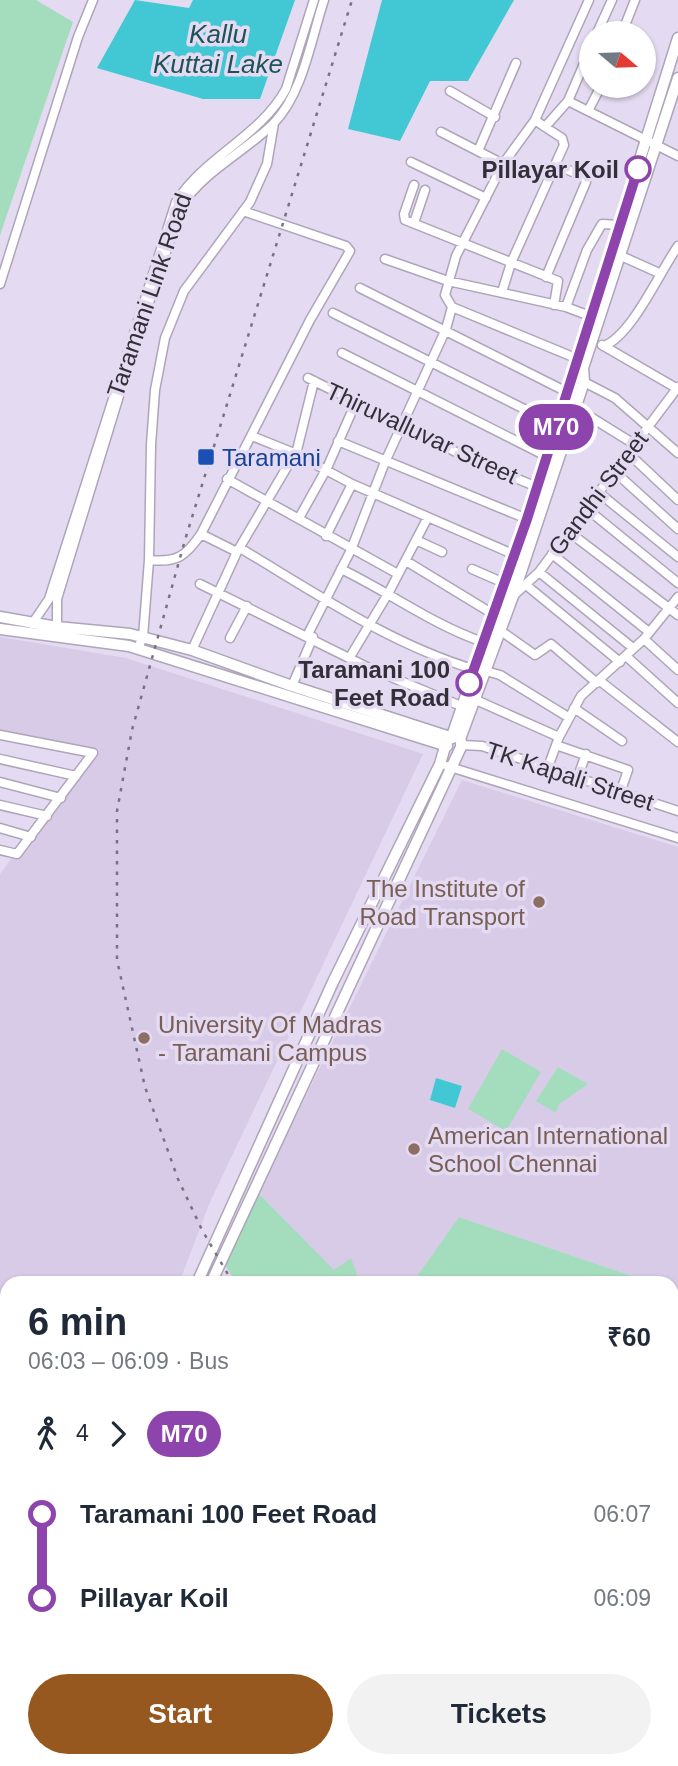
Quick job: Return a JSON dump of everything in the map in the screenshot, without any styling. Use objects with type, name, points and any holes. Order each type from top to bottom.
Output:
[{"type":"main road","points":[[454,743],[461,705],[515,555],[578,359],[620,255],[678,38]]},
{"type":"main road","points":[[214,1276],[476,699],[584,382],[583,368],[590,316],[620,225],[678,78]]},
{"type":"main road","points":[[0,618],[142,637],[192,650],[454,743]]},
{"type":"main road","points":[[0,629],[138,649],[454,743]]},
{"type":"main road","points":[[200,1276],[333,982],[445,766]]},
{"type":"street","points":[[0,284],[5,250],[93,0]]},
{"type":"street","name":"Taramani Link Road","points":[[32,624],[49,599],[176,201],[188,182],[271,120],[286,89],[314,0]]},
{"type":"street","name":"Taramani Link Road","points":[[57,627],[61,586],[133,350],[182,205],[193,188],[290,102],[324,0]]},
{"type":"street","points":[[578,359],[452,307],[445,295],[463,244],[503,164],[535,120],[589,0]]},
{"type":"street","points":[[602,21],[612,0]]},
{"type":"street","points":[[627,21],[635,0]]},
{"type":"street","points":[[478,151],[495,117],[516,63]]},
{"type":"street","points":[[545,127],[568,101],[579,75]]},
{"type":"street","points":[[450,90],[495,117]]},
{"type":"street","points":[[589,111],[595,98]]},
{"type":"street","points":[[568,101],[678,156]]},
{"type":"street","points":[[138,649],[142,637],[149,561],[150,445],[155,390],[165,338],[184,291],[243,211],[267,164],[271,120]]},
{"type":"street","points":[[502,292],[511,263],[557,165],[564,141],[535,120]]},
{"type":"street","points":[[441,132],[503,164]]},
{"type":"street","points":[[411,162],[486,198]]},
{"type":"street","points":[[545,277],[586,182],[584,177],[557,165]]},
{"type":"street","points":[[414,185],[404,217],[559,282],[554,305]]},
{"type":"street","points":[[414,223],[425,190]]},
{"type":"street","points":[[149,561],[177,560],[187,555],[201,534],[310,320],[350,251],[346,246],[243,211]]},
{"type":"street","points":[[566,307],[587,250],[602,224],[620,225]]},
{"type":"street","points":[[604,346],[630,325],[659,273],[678,246]]},
{"type":"street","points":[[620,255],[659,273]]},
{"type":"street","points":[[385,259],[448,282],[566,307],[590,316]]},
{"type":"street","points":[[360,288],[567,392]]},
{"type":"street","points":[[292,687],[310,637],[351,550],[402,422],[446,329],[452,307]]},
{"type":"street","points":[[333,313],[556,425]]},
{"type":"street","points":[[588,339],[677,388]]},
{"type":"street","points":[[342,353],[546,456]]},
{"type":"street","name":"Thiruvalluvar Street","points":[[294,453],[311,380],[402,422],[468,458],[537,487]]},
{"type":"street","points":[[584,382],[615,398],[650,425],[678,453]]},
{"type":"street","name":"Gandhi Street","points":[[513,596],[539,572],[677,388]]},
{"type":"street","points":[[299,518],[327,468],[356,402]]},
{"type":"street","points":[[576,408],[635,444]]},
{"type":"street","points":[[252,436],[327,468],[352,484],[374,491],[515,555]]},
{"type":"street","points":[[338,441],[527,519]]},
{"type":"street","points":[[192,650],[239,550],[294,453]]},
{"type":"street","points":[[628,453],[678,500]]},
{"type":"street","points":[[615,472],[678,529]]},
{"type":"street","points":[[227,479],[398,574]]},
{"type":"street","points":[[326,536],[352,484]]},
{"type":"street","points":[[598,492],[678,557]]},
{"type":"street","points":[[587,509],[678,583]]},
{"type":"street","points":[[350,657],[389,592],[428,517]]},
{"type":"street","points":[[569,532],[678,615]]},
{"type":"street","points":[[201,534],[239,550],[370,624],[473,669]]},
{"type":"street","points":[[416,540],[442,552]]},
{"type":"street","points":[[552,554],[646,635],[677,666]]},
{"type":"street","points":[[406,561],[493,614]]},
{"type":"street","points":[[341,569],[389,592],[454,632],[483,642]]},
{"type":"street","points":[[472,569],[504,583]]},
{"type":"street","points":[[539,572],[633,648]]},
{"type":"street","points":[[200,584],[414,688],[461,705]]},
{"type":"street","points":[[526,585],[678,703]]},
{"type":"street","points":[[547,770],[557,741],[580,696],[623,659],[678,597]]},
{"type":"street","points":[[230,638],[247,606]]},
{"type":"street","points":[[501,631],[535,655],[551,644],[678,742]]},
{"type":"street","points":[[486,671],[500,675],[568,718]]},
{"type":"street","points":[[476,699],[557,741],[628,770],[620,793]]},
{"type":"street","points":[[574,708],[622,741]]},
{"type":"street","points":[[0,735],[93,753],[17,854],[0,850]]},
{"type":"street","name":"TK Kapali Street","points":[[454,743],[482,746],[547,770],[678,811]]},
{"type":"street","points":[[577,779],[586,754]]},
{"type":"street","points":[[0,759],[76,776]]},
{"type":"street","points":[[445,766],[678,838]]},
{"type":"street","points":[[0,782],[61,798]]},
{"type":"street","points":[[0,805],[47,816]]},
{"type":"street","points":[[0,828],[31,836]]},
{"type":"shaded area","name":"University Of Madras - Taramani Campus","points":[[0,637],[126,658],[423,754],[210,1202],[182,1276],[0,1276],[0,874],[90,752],[0,730]]},
{"type":"shaded area","points":[[462,780],[678,847],[678,1276],[632,1276],[459,1217],[417,1276],[357,1276],[351,1259],[334,1271],[258,1193]]},
{"type":"green space","points":[[0,0],[36,0],[73,22],[0,235]]},
{"type":"green space","points":[[502,1049],[541,1072],[506,1131],[468,1109]]},
{"type":"green space","points":[[558,1067],[588,1084],[559,1104],[556,1113],[536,1101]]},
{"type":"green space","points":[[258,1193],[334,1270],[351,1258],[357,1276],[232,1276],[225,1265]]},
{"type":"green space","points":[[459,1217],[632,1276],[417,1276]]},
{"type":"water","name":"Kallu Kuttai Lake","points":[[135,0],[189,8],[193,0],[295,0],[260,99],[203,99],[97,68]]},
{"type":"water","points":[[382,0],[514,0],[468,81],[430,81],[400,141],[348,129]]},
{"type":"water","points":[[436,1078],[462,1086],[455,1108],[430,1100]]},
{"type":"railway","points":[[229,1276],[202,1230],[178,1179],[145,1087],[117,960],[117,811],[132,730],[185,540],[352,0]]},
{"type":"bus line","name":"M70","points":[[469,683],[527,519],[638,169]]},
{"type":"place","name":"Pillayar Koil","points":[[638,169]]},
{"type":"place","name":"Taramani","points":[[206,457]]},
{"type":"place","name":"Taramani 100 Feet Road","points":[[469,683]]},
{"type":"place","name":"The Institute of Road Transport","points":[[539,902]]},
{"type":"place","name":"University Of Madras - Taramani Campus","points":[[144,1038]]},
{"type":"place","name":"American International School Chennai","points":[[414,1149]]}]
